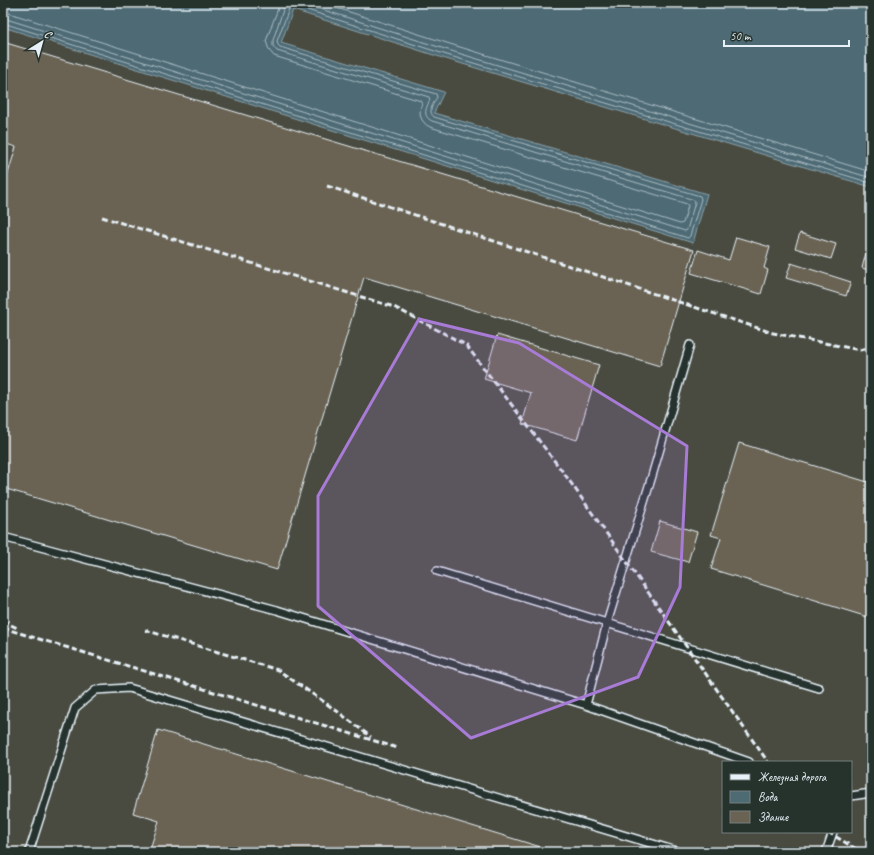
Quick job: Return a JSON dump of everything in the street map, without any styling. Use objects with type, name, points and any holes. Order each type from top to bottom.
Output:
[{"type":"lane","points":[[586,705],[607,623],[690,345]]},
{"type":"lane","points":[[3,537],[277,610],[586,705],[746,761]]},
{"type":"lane","points":[[437,570],[819,688]]},
{"type":"lane","points":[[29,852],[75,708],[96,690],[129,688],[680,852]]},
{"type":"lane","points":[[852,796],[871,793]]},
{"type":"lane","points":[[826,852],[834,833]]},
{"type":"highlighted area","points":[[419,319],[519,343],[687,446],[680,587],[638,677],[471,738],[318,606],[318,496]]},
{"type":"shaded area","points":[[293,10],[446,59],[871,187],[871,852],[3,852],[3,27],[693,243],[707,194],[434,113],[443,92],[281,43]]},
{"type":"water","points":[[3,3],[871,3],[871,187],[446,59],[293,10],[281,43],[444,92],[434,113],[707,194],[693,243],[3,27]]},
{"type":"building","points":[[3,42],[694,250],[660,366],[364,277],[277,570],[3,488],[3,190],[16,147],[3,143]]},
{"type":"building","points":[[800,233],[836,244],[831,259],[795,248]]},
{"type":"building","points":[[736,237],[770,247],[764,268],[768,270],[761,294],[691,273],[698,250],[729,260]]},
{"type":"building","points":[[866,253],[871,255],[871,271],[862,268]]},
{"type":"building","points":[[791,263],[851,282],[846,296],[786,278]]},
{"type":"building","points":[[497,335],[599,365],[577,440],[522,424],[531,393],[484,379]]},
{"type":"building","points":[[739,443],[871,483],[871,618],[711,569],[721,538],[711,535]]},
{"type":"building","points":[[660,521],[697,532],[688,562],[651,552]]},
{"type":"building","points":[[158,730],[557,852],[149,852],[159,821],[133,813]]},
{"type":"railway","points":[[327,186],[773,333],[860,350],[871,347]]},
{"type":"railway","points":[[102,217],[394,307],[466,345],[566,476],[767,761]]},
{"type":"railway","points":[[3,621],[17,628]]},
{"type":"railway","points":[[3,628],[398,748]]},
{"type":"railway","points":[[145,630],[278,670],[337,711],[371,737]]},
{"type":"railway","points":[[830,833],[861,852]]}]
